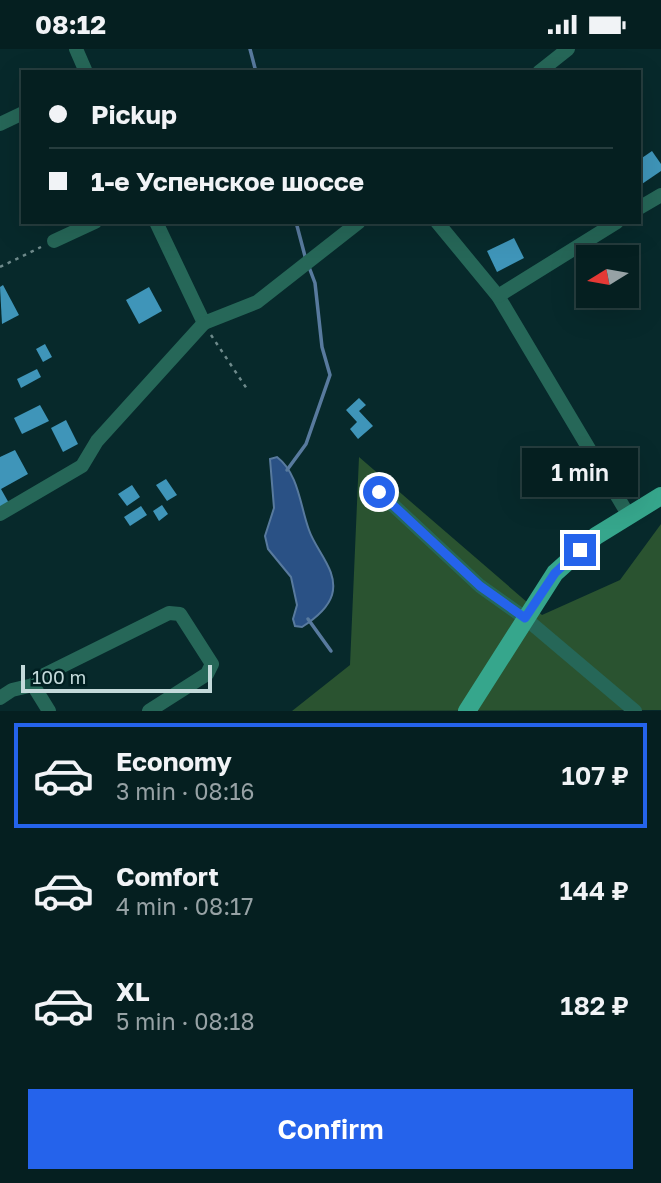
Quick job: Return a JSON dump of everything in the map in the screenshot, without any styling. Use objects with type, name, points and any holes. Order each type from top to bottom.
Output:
[{"type":"main road","points":[[467,711],[555,573],[596,535],[661,496]]},
{"type":"street","points":[[76,49],[85,70]]},
{"type":"street","points":[[542,70],[568,49]]},
{"type":"street","points":[[0,124],[21,114]]},
{"type":"street","points":[[641,207],[661,195]]},
{"type":"street","points":[[54,241],[90,224]]},
{"type":"street","points":[[157,224],[204,323]]},
{"type":"street","points":[[0,515],[82,466],[97,441],[204,323],[257,302],[356,224]]},
{"type":"street","points":[[439,224],[498,296],[629,516]]},
{"type":"street","points":[[498,296],[614,224]]},
{"type":"street","points":[[379,492],[480,586],[525,618],[635,711]]},
{"type":"street","points":[[0,698],[12,690],[33,685],[44,675],[169,613],[180,614],[212,664],[207,674],[149,711]]},
{"type":"street","points":[[33,685],[49,711]]},
{"type":"path","points":[[0,267],[54,241]]},
{"type":"path","points":[[204,323],[247,389]]},
{"type":"green space","points":[[359,457],[542,615],[620,580],[661,524],[661,710],[292,711],[350,665]]},
{"type":"water","points":[[277,457],[290,472],[312,538],[330,569],[332,578],[332,595],[327,604],[302,627],[295,626],[293,619],[297,605],[291,577],[268,549],[265,536],[274,508],[270,459]]},
{"type":"building","points":[[652,151],[661,164],[661,171],[641,185],[641,159]]},
{"type":"building","points":[[514,238],[524,258],[497,272],[487,251]]},
{"type":"building","points":[[3,285],[19,315],[2,324],[0,287]]},
{"type":"building","points":[[149,287],[162,311],[139,324],[126,300]]},
{"type":"building","points":[[45,344],[52,357],[43,362],[36,349]]},
{"type":"building","points":[[37,369],[41,377],[21,388],[17,379]]},
{"type":"building","points":[[359,398],[366,405],[359,411],[373,426],[358,439],[350,429],[357,422],[346,410]]},
{"type":"building","points":[[40,405],[49,421],[22,434],[14,418]]},
{"type":"building","points":[[66,420],[78,444],[63,452],[51,428]]},
{"type":"building","points":[[15,450],[28,474],[1,489],[10,505],[0,510],[0,457]]},
{"type":"building","points":[[166,479],[177,495],[167,501],[156,485]]},
{"type":"building","points":[[132,485],[140,497],[127,506],[118,494]]},
{"type":"building","points":[[162,505],[168,514],[159,521],[153,511]]},
{"type":"building","points":[[141,506],[147,515],[130,526],[124,517]]},
{"type":"waterway","points":[[250,49],[255,70]]},
{"type":"waterway","points":[[297,224],[306,260]]},
{"type":"waterway","points":[[287,470],[306,444],[330,375],[322,347],[315,283],[309,267]]},
{"type":"waterway","points":[[308,619],[331,651]]},
{"type":"route","points":[[379,492],[480,586],[525,618],[555,573],[580,550]]}]
